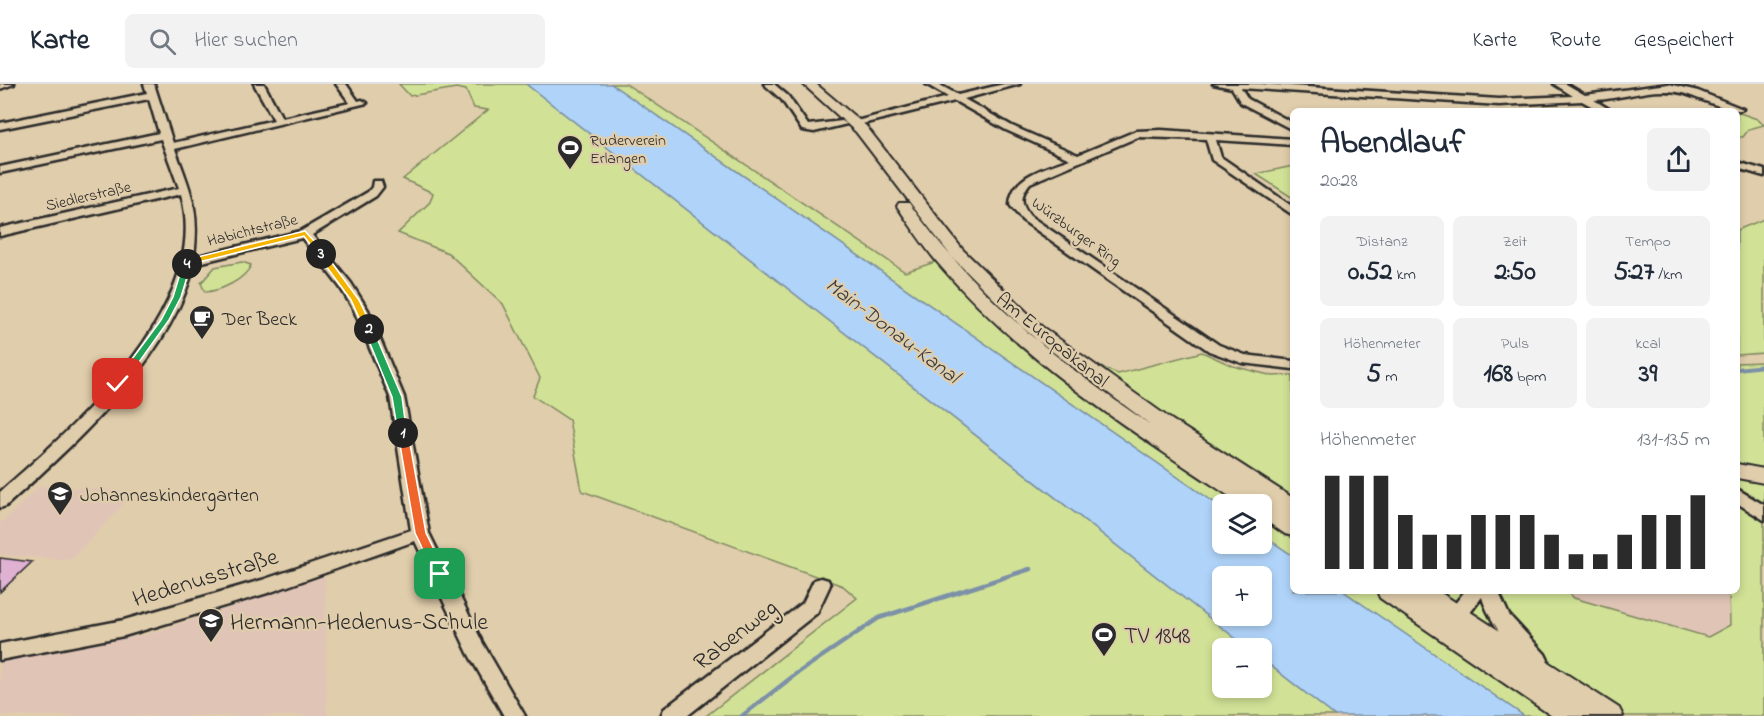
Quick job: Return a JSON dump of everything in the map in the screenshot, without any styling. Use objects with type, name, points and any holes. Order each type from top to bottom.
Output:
[{"type":"main road","name":"Am Europakanal","points":[[795,84],[849,122],[861,147],[941,257],[975,294],[1018,334],[1149,433],[1242,494]]},
{"type":"main road","name":"Am Europakanal","points":[[809,84],[849,122],[957,253],[1035,330],[1166,425],[1290,507]]},
{"type":"main road","points":[[1740,472],[1764,476]]},
{"type":"main road","points":[[1272,514],[1290,526]]},
{"type":"main road","points":[[1398,594],[1436,607],[1609,716]]},
{"type":"main road","points":[[1436,607],[1574,716]]},
{"type":"street","points":[[0,86],[9,84]]},
{"type":"street","points":[[0,502],[73,435],[107,399],[139,358],[165,320],[177,297],[188,262],[192,225],[184,190],[149,84]]},
{"type":"street","points":[[259,84],[279,121]]},
{"type":"street","points":[[0,171],[279,121],[359,103],[340,84]]},
{"type":"street","points":[[769,84],[785,98],[805,128],[814,129],[995,84]]},
{"type":"street","points":[[931,84],[1009,128],[1077,158]]},
{"type":"street","points":[[952,96],[1015,84]]},
{"type":"street","points":[[1218,84],[1490,102],[1589,98],[1664,85],[1695,93],[1735,108]]},
{"type":"street","points":[[1365,84],[1369,95]]},
{"type":"street","points":[[1559,84],[1610,108]]},
{"type":"street","points":[[1569,84],[1603,108]]},
{"type":"street","points":[[1235,85],[1244,101],[1290,125]]},
{"type":"street","points":[[0,126],[153,95]]},
{"type":"street","name":"Würzburger Ring","points":[[1290,141],[1161,133],[1136,134],[1035,176],[1020,188],[1016,194],[1016,204],[1026,218],[1214,348],[1242,359],[1290,365]]},
{"type":"street","points":[[1210,136],[1216,158],[1290,210]]},
{"type":"street","points":[[1740,164],[1762,171]]},
{"type":"street","name":"Habichtstraße","points":[[188,262],[305,234],[372,194],[378,187],[377,183]]},
{"type":"street","name":"Siedlerstraße","points":[[0,233],[184,190]]},
{"type":"street","points":[[305,234],[355,300],[397,397],[420,533],[475,647],[515,716]]},
{"type":"street","points":[[1740,497],[1764,514]]},
{"type":"street","name":"Hedenusstraße","points":[[0,652],[124,628],[264,587],[420,533]]},
{"type":"street","name":"Rabenweg","points":[[671,716],[810,608],[821,585]]},
{"type":"street","points":[[1436,607],[1468,594]]},
{"type":"street","points":[[1490,594],[1500,619],[1507,629],[1568,689]]},
{"type":"shaded area","name":"Johanneskindergarten","points":[[40,486],[136,491],[71,560],[0,555],[0,523]]},
{"type":"shaded area","name":"Hermann-Hedenus-Schule","points":[[325,576],[327,716],[0,716],[0,662],[4,659],[149,634]]},
{"type":"shaded area","points":[[1570,594],[1729,594],[1730,625],[1708,637],[1574,598]]},
{"type":"green space","points":[[399,84],[526,84],[1212,620],[1212,626],[1220,626],[1235,638],[1212,638],[1212,698],[1272,698],[1272,667],[1335,716],[706,716],[857,598],[843,586],[582,491],[569,420],[533,396],[540,378],[503,304],[448,253],[398,233],[430,202],[433,193],[403,179],[488,110],[474,108],[466,90],[456,88],[410,96]]},
{"type":"green space","points":[[611,84],[626,84],[905,272],[938,261],[1003,327],[1118,374],[1202,352],[1233,366],[1273,376],[1290,375],[1290,554],[1272,542],[1272,494],[1212,494],[1212,501]]},
{"type":"green space","points":[[1740,113],[1757,119],[1764,125],[1749,129],[1743,137],[1740,137]]},
{"type":"green space","points":[[1290,167],[1290,196],[1256,174]]},
{"type":"green space","points":[[1764,219],[1764,353],[1740,355],[1740,229]]},
{"type":"green space","points":[[242,262],[251,265],[238,280],[225,287],[205,292],[201,283],[215,267]]},
{"type":"green space","points":[[1764,362],[1764,470],[1740,466],[1740,363]]},
{"type":"green space","points":[[1740,476],[1764,480],[1764,507],[1740,492]]},
{"type":"green space","points":[[1740,503],[1764,519],[1764,716],[1524,716],[1347,594],[1570,594],[1574,598],[1708,637],[1730,625],[1729,594],[1740,594]]},
{"type":"water","name":"Main-Donau-Kanal","points":[[526,84],[611,84],[1212,501],[1212,554],[1272,554],[1272,542],[1290,554],[1290,594],[1347,594],[1524,716],[1335,716],[1272,667],[1272,638],[1235,638],[1220,626],[1272,626],[1272,566],[1212,566],[1212,620]]},
{"type":"building","points":[[0,558],[32,562],[0,592]]},
{"type":"waterway","points":[[1740,369],[1764,366]]},
{"type":"waterway","points":[[742,716],[796,674],[879,618],[1030,569]]},
{"type":"place","name":"Ruderverein Erlangen","points":[[570,171]]},
{"type":"place","name":"Der Beck","points":[[202,341]]},
{"type":"place","name":"Johanneskindergarten","points":[[60,517]]},
{"type":"place","name":"Hermann-Hedenus-Schule","points":[[211,644]]},
{"type":"place","name":"TV 1848","points":[[1104,658]]},
{"type":"route","points":[[118,384],[165,320],[177,297],[188,262],[305,234],[355,300],[397,397],[420,533],[440,574]]}]
